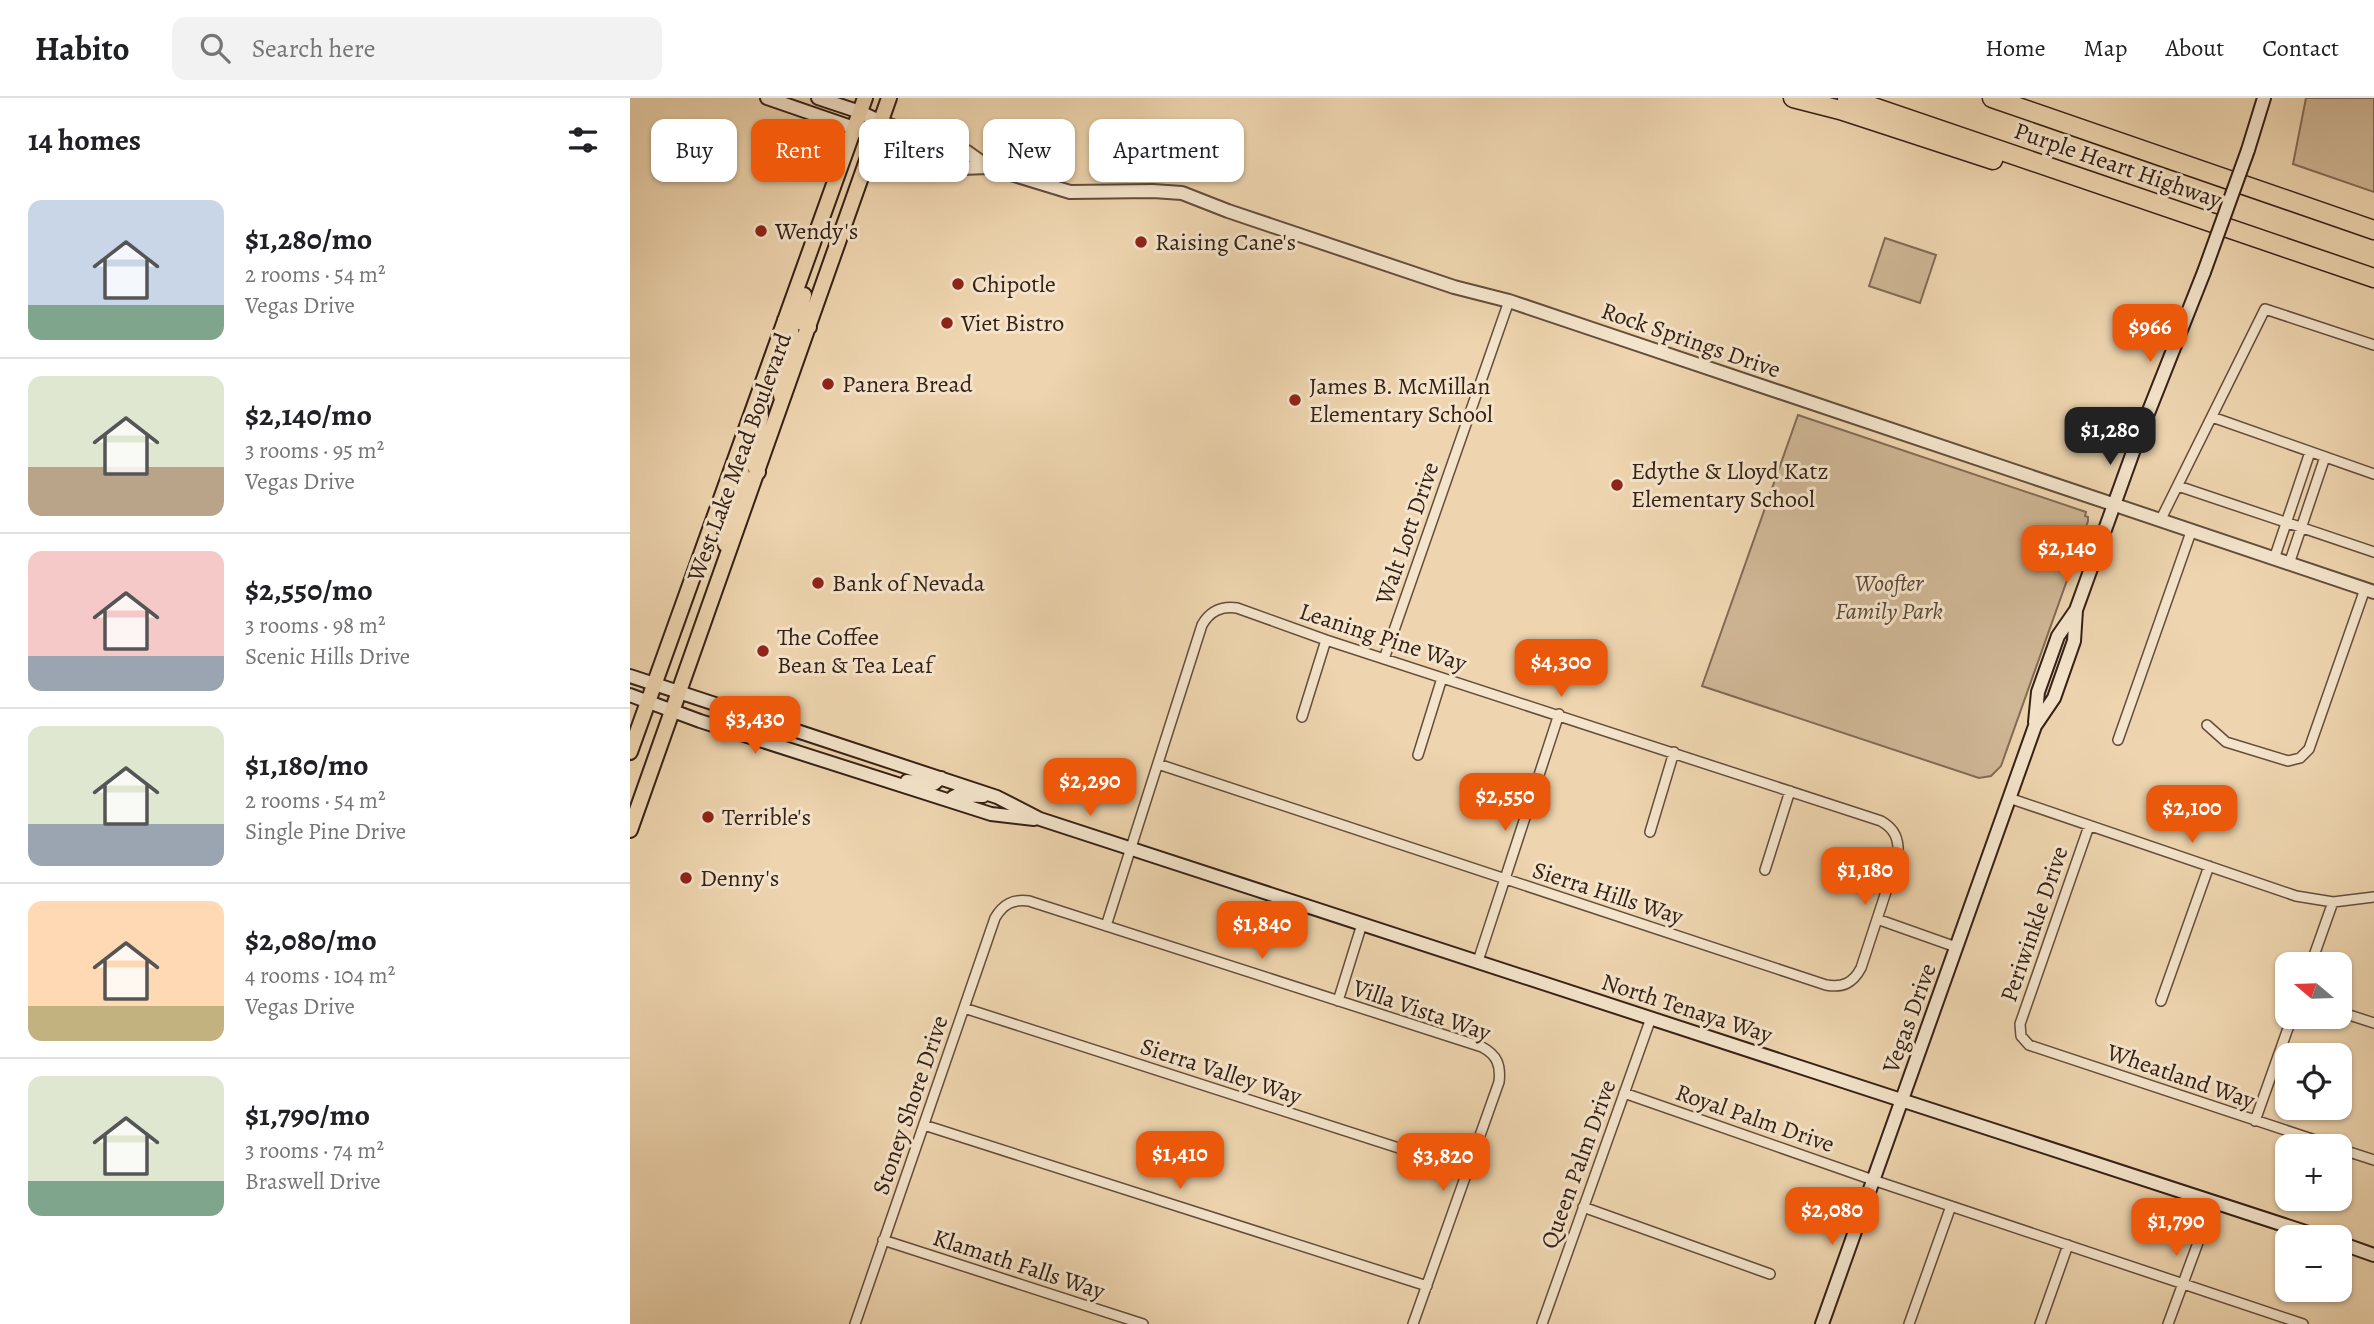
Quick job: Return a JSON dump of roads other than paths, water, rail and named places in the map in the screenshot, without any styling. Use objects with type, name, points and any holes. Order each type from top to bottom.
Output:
[{"type":"highway","points":[[1793,98],[1840,110],[1971,154],[2122,193]]},
{"type":"highway","name":"Purple Heart Highway","points":[[1847,98],[2374,278]]},
{"type":"highway","name":"Purple Heart Highway","points":[[1992,98],[2374,230]]},
{"type":"main road","name":"Rock Springs Drive","points":[[767,98],[859,131]]},
{"type":"main road","name":"Rock Springs Drive","points":[[818,98],[863,105],[877,119]]},
{"type":"main road","name":"West Lake Mead Boulevard","points":[[881,119],[889,98]]},
{"type":"main road","name":"Vegas Drive","points":[[1822,1324],[2035,726],[2054,698],[2074,641],[2076,610],[2113,505],[2204,272],[2264,98]]},
{"type":"main road","name":"West Lake Mead Boulevard","points":[[630,752],[863,105]]},
{"type":"main road","name":"West Lake Mead Boulevard","points":[[630,830],[860,182]]},
{"type":"main road","name":"Rock Springs Drive","points":[[1037,182],[1070,192],[1182,193],[1228,212],[1454,287],[1509,301],[2370,591]]},
{"type":"main road","points":[[809,327],[802,323],[798,316],[813,268],[816,232]]},
{"type":"main road","points":[[782,405],[781,368],[792,333],[785,320]]},
{"type":"main road","points":[[758,472],[749,456],[761,416],[759,393]]},
{"type":"main road","points":[[722,573],[730,514],[742,474],[741,469],[734,463]]},
{"type":"main road","name":"North Tenaya Way","points":[[630,676],[997,797],[1040,819],[1130,849],[2284,1225]]},
{"type":"main road","name":"North Tenaya Way","points":[[630,695],[990,814],[1040,819]]},
{"type":"main road","points":[[876,777],[932,784],[937,784],[941,778]]},
{"type":"main road","points":[[951,801],[957,795],[997,797]]},
{"type":"main road","points":[[2352,1247],[2374,1255]]},
{"type":"street","name":"Walt Lott Drive","points":[[1384,659],[1509,301]]},
{"type":"street","points":[[2160,521],[2265,309],[2374,345]]},
{"type":"street","points":[[2212,417],[2374,474]]},
{"type":"street","points":[[2274,559],[2309,452]]},
{"type":"street","points":[[2289,564],[2325,457]]},
{"type":"street","points":[[2178,486],[2374,552]]},
{"type":"street","points":[[2118,740],[2191,532]]},
{"type":"street","points":[[2207,725],[2227,742],[2288,761],[2300,758],[2309,749],[2370,591]]},
{"type":"street","name":"Leaning Pine Way","points":[[1158,764],[1202,625],[1213,612],[1226,607],[1237,608],[1326,640],[1881,821],[1896,834],[1898,855],[1877,919]]},
{"type":"street","points":[[1302,717],[1326,640]]},
{"type":"street","points":[[1418,755],[1442,678]]},
{"type":"street","points":[[1478,961],[1559,714]]},
{"type":"street","points":[[1650,832],[1674,752]]},
{"type":"street","points":[[1106,926],[1158,764]]},
{"type":"street","name":"Sierra Hills Way","points":[[1158,764],[1826,985],[1837,987],[1856,977],[1877,919]]},
{"type":"street","points":[[1765,870],[1790,791]]},
{"type":"street","points":[[2009,799],[2296,895],[2333,902],[2374,897]]},
{"type":"street","name":"Periwinkle Drive","points":[[2021,1036],[2020,1024],[2089,826]]},
{"type":"street","points":[[2161,1001],[2209,866]]},
{"type":"street","name":"Villa Vista Way","points":[[1009,903],[1029,901],[1492,1052],[1498,1062],[1499,1082],[1467,1170]]},
{"type":"street","points":[[2315,952],[2333,902]]},
{"type":"street","name":"Stoney Shore Drive","points":[[855,1324],[995,918],[1000,909],[1009,903]]},
{"type":"street","points":[[1877,919],[1956,947]]},
{"type":"street","points":[[1338,1001],[1362,924]]},
{"type":"street","name":"Sierra Valley Way","points":[[964,1008],[1467,1170]]},
{"type":"street","points":[[2352,1016],[2374,1023]]},
{"type":"street","name":"Queen Palm Drive","points":[[1544,1323],[1651,1018]]},
{"type":"street","points":[[2255,1121],[2288,1029]]},
{"type":"street","name":"Wheatland Way","points":[[2021,1036],[2029,1045],[2296,1134]]},
{"type":"street","name":"Royal Palm Drive","points":[[1624,1093],[2299,1323]]},
{"type":"street","points":[[925,1125],[1427,1286]]},
{"type":"street","points":[[2352,1153],[2374,1160]]},
{"type":"street","points":[[1413,1324],[1467,1170]]},
{"type":"street","points":[[2168,1324],[2213,1202]]},
{"type":"street","points":[[1909,1324],[1951,1206]]},
{"type":"street","points":[[1583,1207],[1770,1274]]},
{"type":"street","name":"Klamath Falls Way","points":[[883,1240],[1143,1324]]},
{"type":"street","points":[[2040,1324],[2068,1245]]},
{"type":"place","name":"Wendy's","points":[[761,231]]},
{"type":"place","name":"Raising Cane's","points":[[1141,242]]},
{"type":"place","name":"Chipotle","points":[[958,284]]},
{"type":"place","name":"Viet Bistro","points":[[947,323]]},
{"type":"place","name":"Panera Bread","points":[[828,384]]},
{"type":"place","name":"James B. McMillan Elementary School","points":[[1295,400]]},
{"type":"place","name":"Edythe & Lloyd Katz Elementary School","points":[[1617,485]]},
{"type":"place","name":"Bank of Nevada","points":[[818,583]]},
{"type":"place","name":"The Coffee Bean & Tea Leaf","points":[[763,651]]},
{"type":"place","name":"Terrible's","points":[[708,817]]},
{"type":"place","name":"Denny's","points":[[686,878]]},
{"type":"park label","name":"Woofter Family Park","points":[[1889,597]]}]
